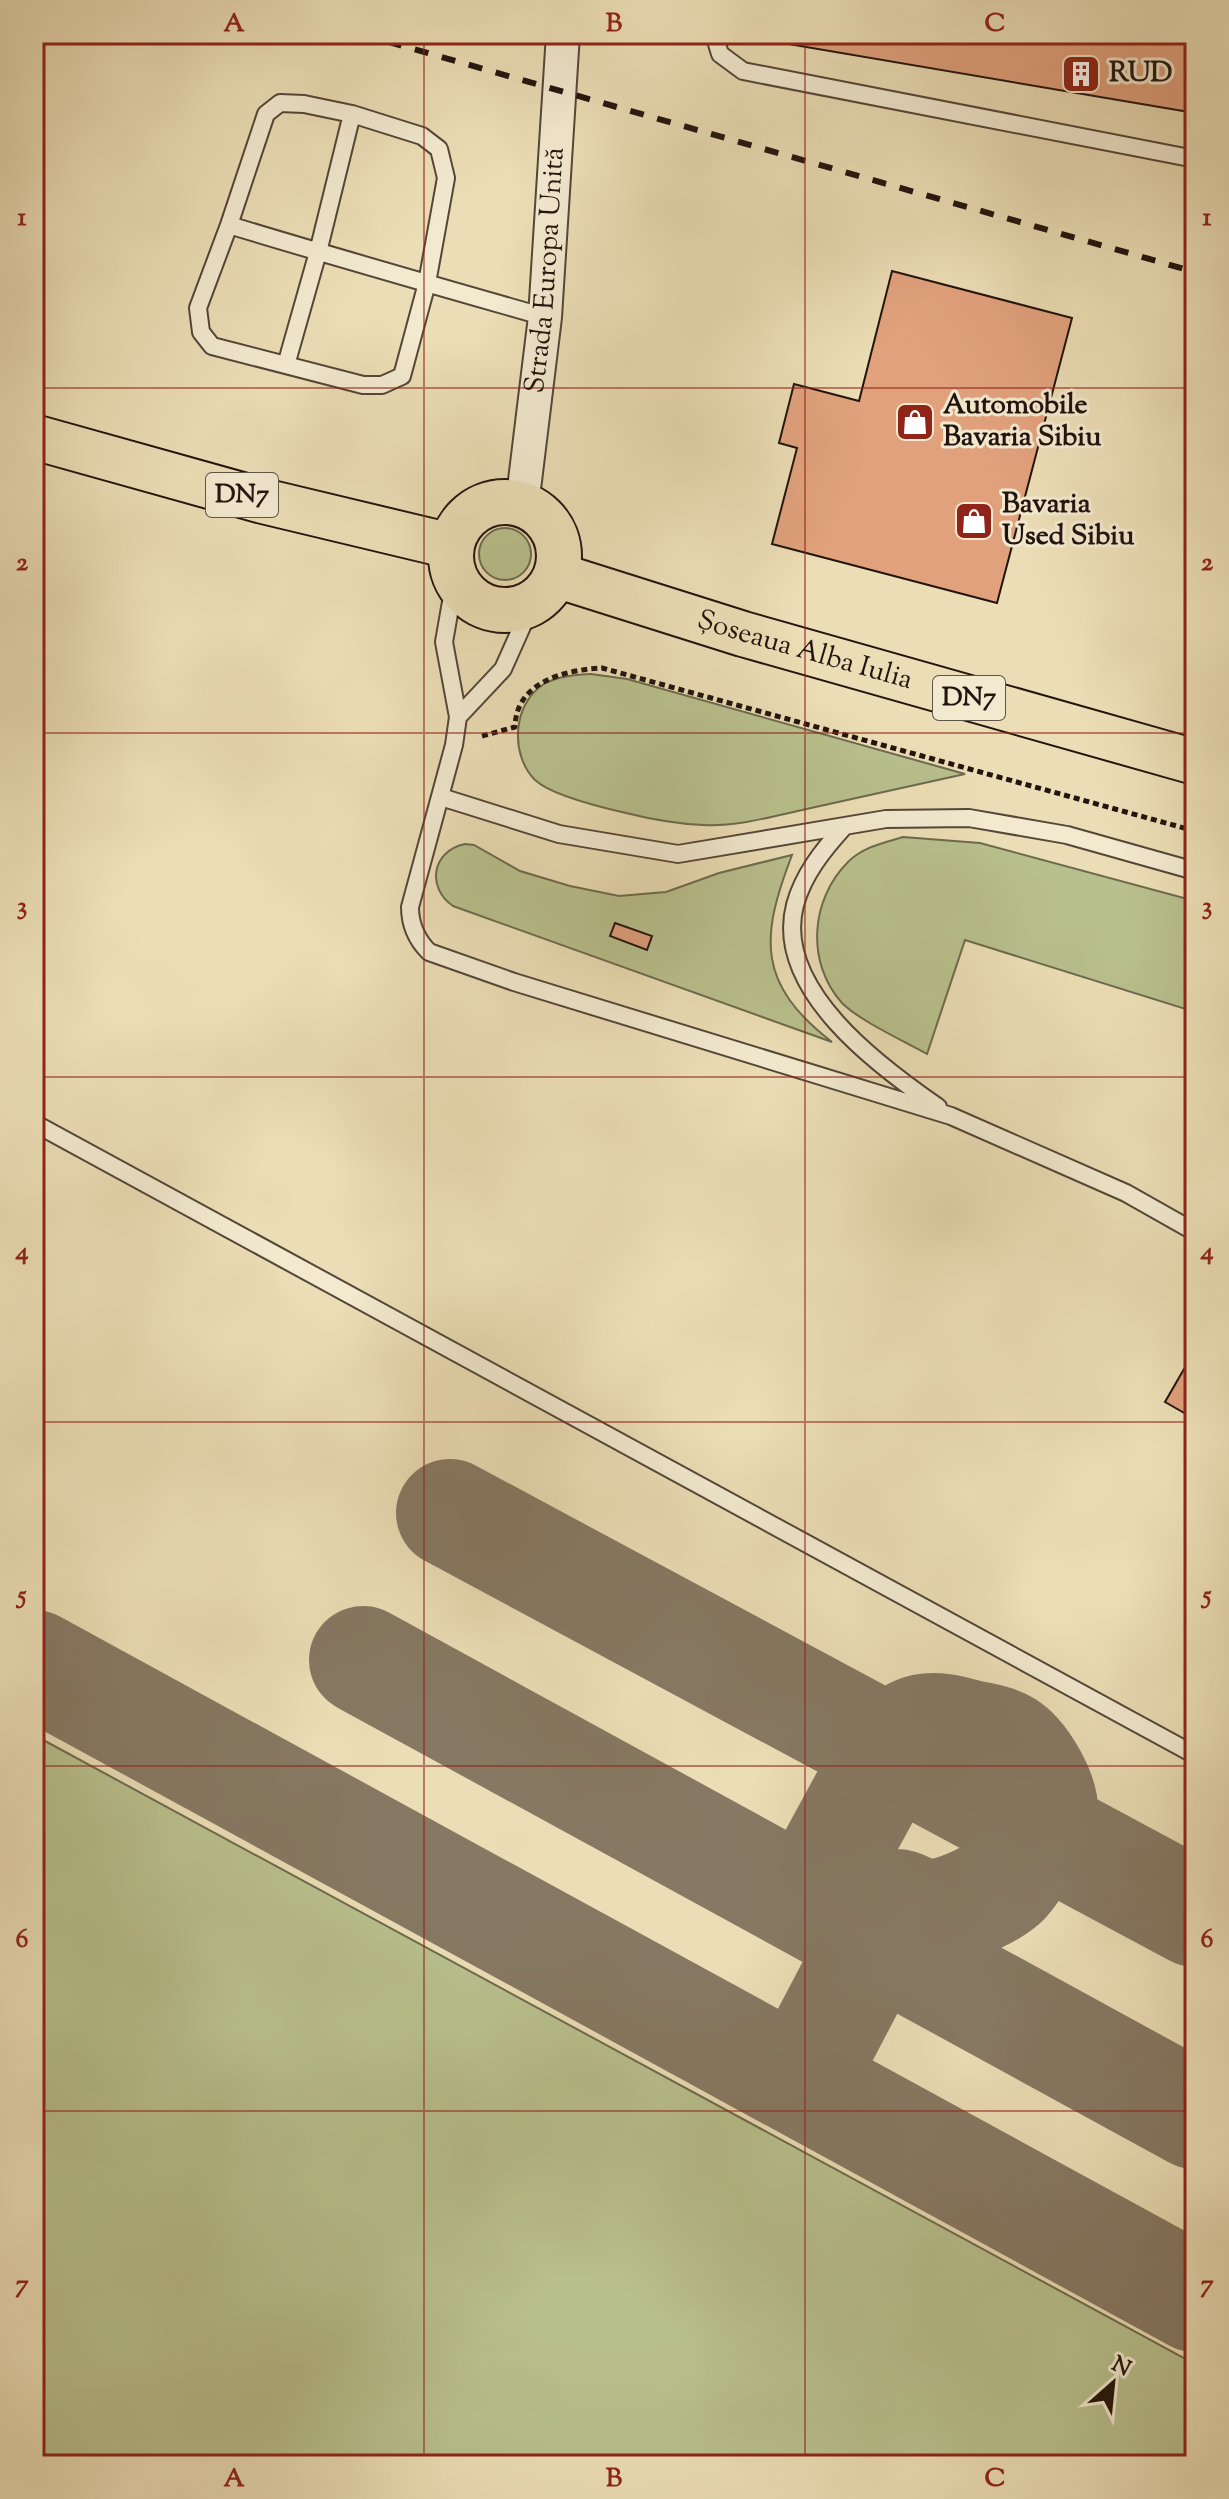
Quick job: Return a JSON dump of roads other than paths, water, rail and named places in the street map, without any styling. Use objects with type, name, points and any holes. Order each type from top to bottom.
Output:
[{"type":"main road","name":"DN7","points":[[34,437],[263,501],[453,563],[469,597],[488,608],[511,611],[544,589]]},
{"type":"main road","points":[[453,563],[457,529],[469,515],[485,505],[503,502],[522,505],[537,512],[549,525],[557,541],[560,558],[544,589]]},
{"type":"main road","name":"Șoseaua Alba Iulia","points":[[544,589],[758,638],[1195,762]]},
{"type":"street","name":"Strada Europa Unită","points":[[522,505],[545,317],[563,34]]},
{"type":"lane","points":[[714,34],[720,54],[743,71],[1195,159]]},
{"type":"lane","points":[[280,103],[304,104],[352,114],[422,136],[439,149],[446,178],[427,283],[402,376],[382,385],[363,385],[212,346],[201,332],[198,308],[266,114],[280,103]]},
{"type":"lane","points":[[286,365],[352,114]]},
{"type":"lane","points":[[229,225],[545,317]]},
{"type":"lane","points":[[453,563],[444,642],[458,717],[441,797],[410,907],[414,931],[429,952],[514,982],[951,1116],[1126,1193],[1195,1232]]},
{"type":"lane","points":[[458,717],[503,669],[544,589]]},
{"type":"lane","points":[[441,797],[559,834],[678,854],[886,819],[969,818],[1067,835],[1195,871]]},
{"type":"lane","points":[[843,828],[804,879],[794,906],[792,931],[796,952],[807,980],[826,1012],[867,1053],[951,1116]]},
{"type":"lane","points":[[34,1123],[1195,1755]]},
{"type":"railway","points":[[361,34],[1195,272]]},
{"type":"place","name":"RUD","points":[[1081,74]]},
{"type":"place","name":"Automobile Bavaria Sibiu","points":[[915,422]]},
{"type":"place","name":"Bavaria Used Sibiu","points":[[974,521]]}]
